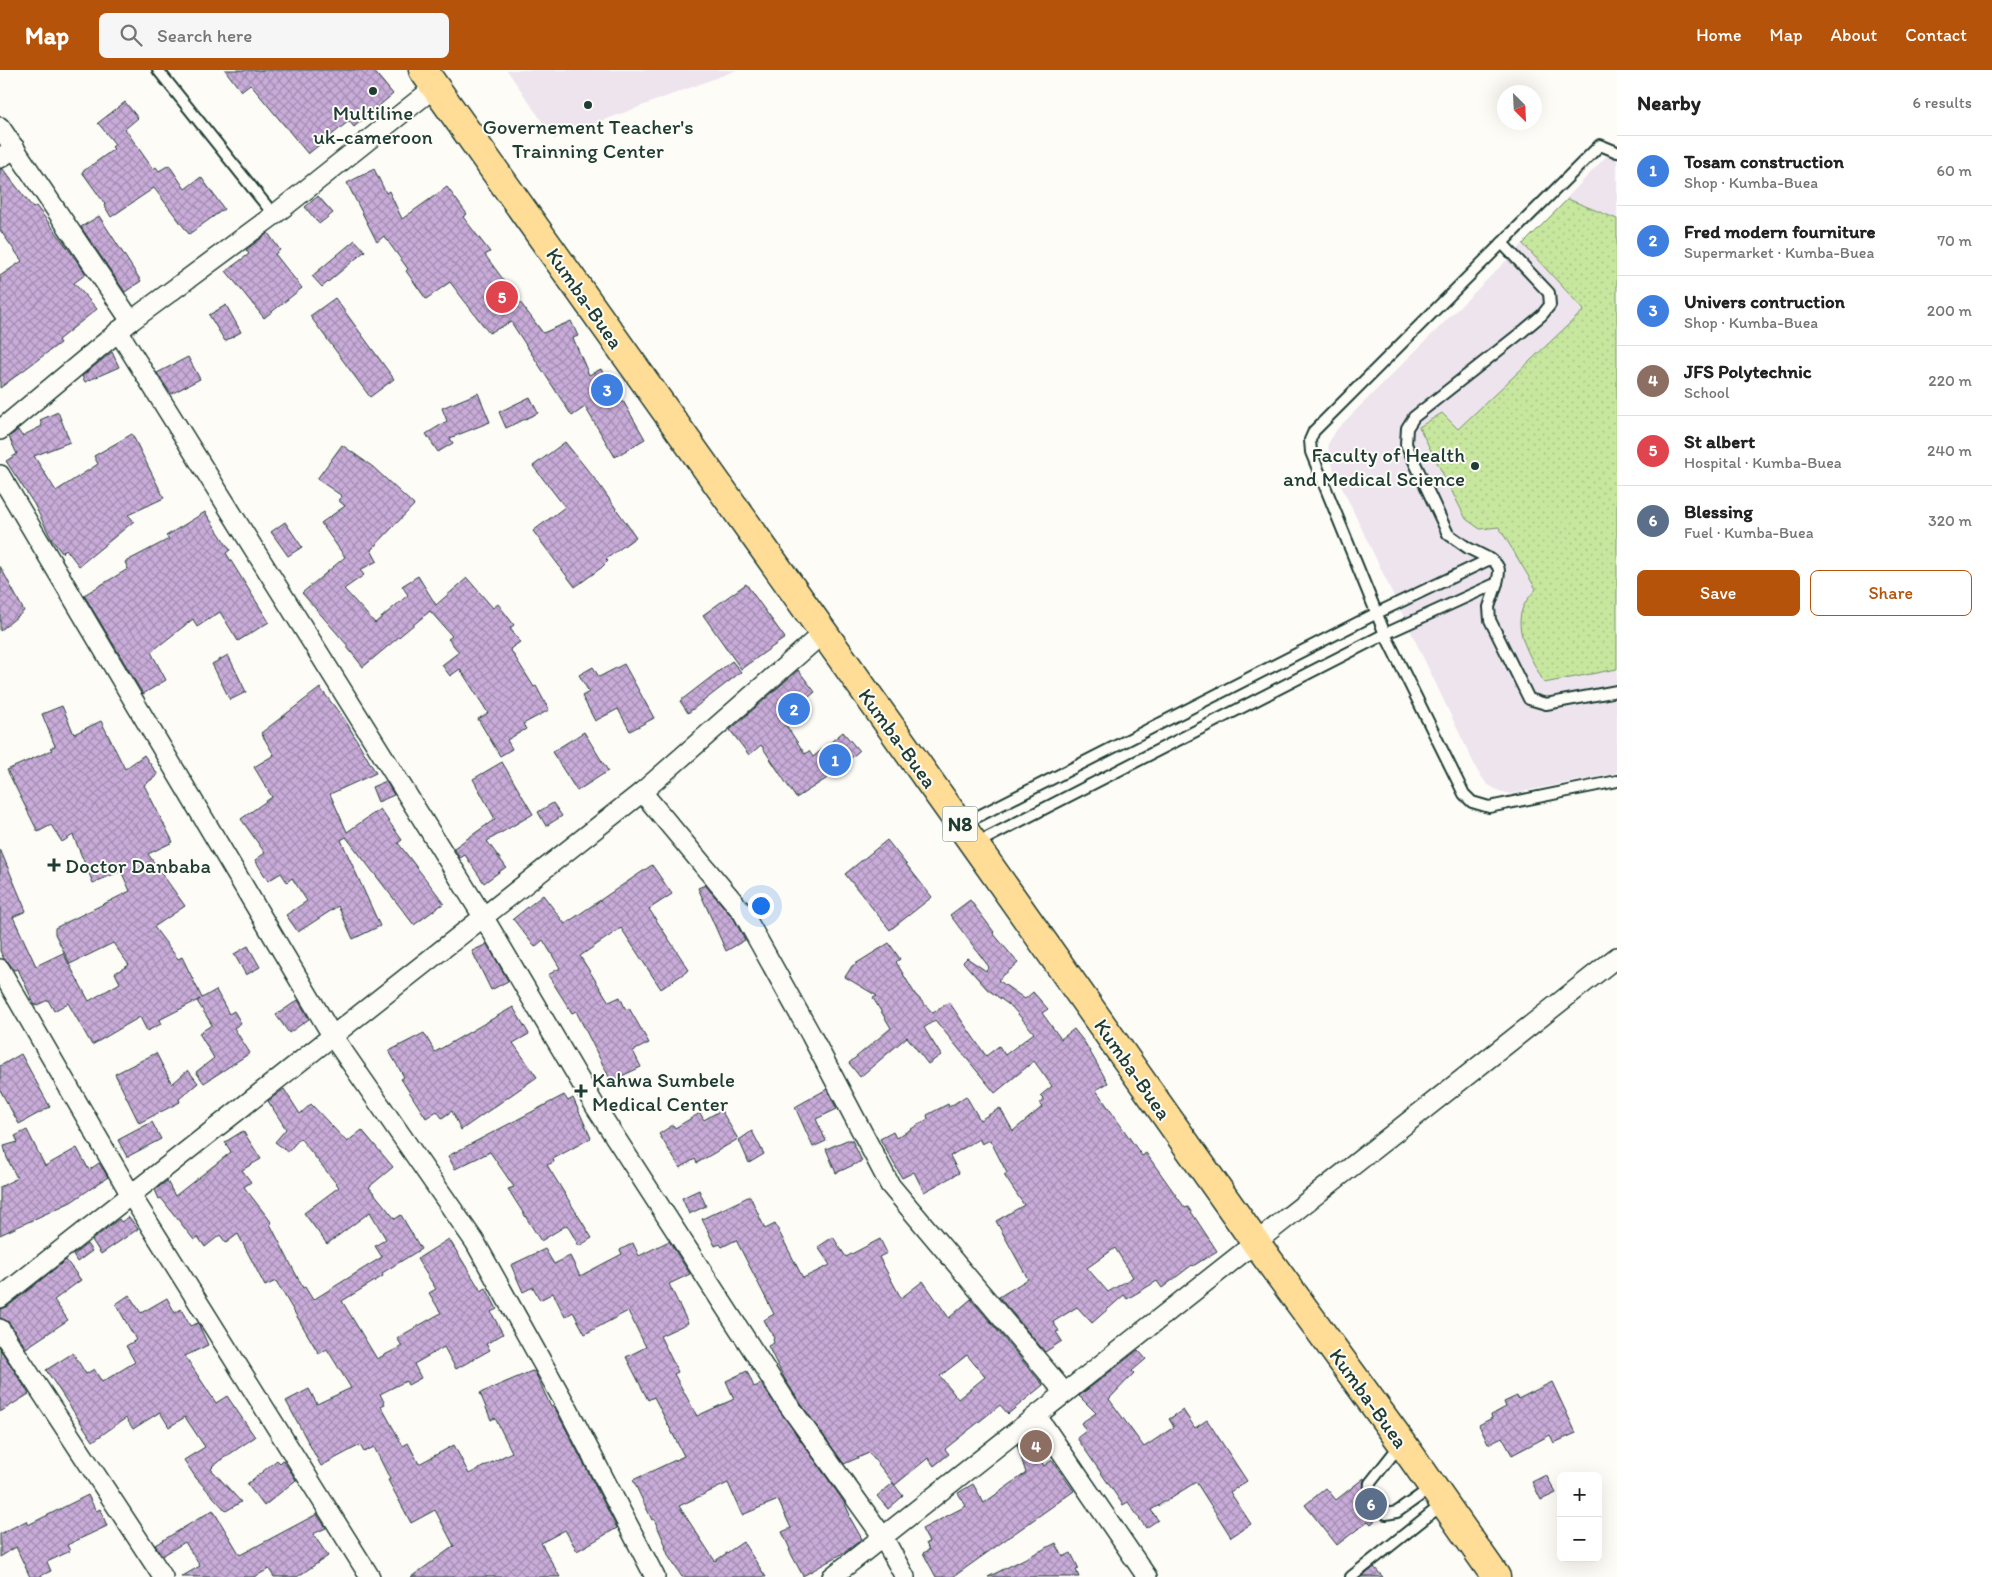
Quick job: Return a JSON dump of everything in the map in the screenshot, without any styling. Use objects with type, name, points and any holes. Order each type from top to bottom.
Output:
[{"type":"highway","name":"Kumba-Buea","points":[[429,78],[1256,1243],[1402,1443],[1496,1577]]},
{"type":"street","points":[[0,430],[124,326],[274,215],[429,78]]},
{"type":"street","points":[[0,127],[8,153],[124,326],[484,918],[595,1106],[788,1403],[883,1537],[905,1577]]},
{"type":"street","points":[[0,476],[333,1037],[480,1249],[568,1409],[655,1577]]},
{"type":"street","points":[[0,1298],[642,792],[822,633]]},
{"type":"street","points":[[642,792],[743,913],[811,1035],[890,1185],[1065,1394]]},
{"type":"street","points":[[832,1577],[1617,957]]},
{"type":"street","points":[[0,969],[131,1195],[370,1577]]},
{"type":"street","points":[[0,1329],[163,1577]]},
{"type":"street","points":[[1037,1416],[1146,1577]]},
{"type":"lane","points":[[158,70],[274,215]]},
{"type":"lane","points":[[1617,152],[1600,145],[1314,431],[1310,440],[1311,452],[1386,634],[1464,794],[1472,802],[1489,807],[1617,781]]},
{"type":"lane","points":[[1502,243],[1549,293],[1550,305],[1542,315],[1523,331],[1414,416],[1407,428],[1406,444],[1448,534],[1468,548],[1497,563],[1500,571],[1489,607],[1490,620],[1529,700],[1546,704],[1617,691]]},
{"type":"lane","points":[[968,835],[1377,613],[1490,558]]},
{"type":"lane","points":[[968,835],[1386,634],[1497,583]]},
{"type":"lane","points":[[1402,1443],[1370,1483],[1369,1495],[1386,1514],[1397,1512],[1438,1494]]},
{"type":"lane","points":[[1351,1577],[1438,1494]]},
{"type":"shaded area","name":"Governement Teacher's Trainning Center","points":[[507,70],[737,70],[554,139]]},
{"type":"shaded area","name":"Faculty of Health and Medical Science","points":[[1617,145],[1617,773],[1511,794],[1499,791],[1487,784],[1478,772],[1335,473],[1328,444],[1337,429],[1523,244]]},
{"type":"green space","points":[[1568,199],[1617,219],[1617,669],[1544,683],[1529,655],[1520,625],[1524,605],[1536,589],[1499,527],[1480,529],[1466,519],[1419,427],[1442,413],[1458,429],[1584,310],[1523,244]]},
{"type":"building","points":[[225,70],[373,70],[393,94],[354,127],[349,121],[308,154],[250,84],[241,91]]},
{"type":"building","points":[[125,102],[138,118],[125,129],[153,169],[156,167],[159,171],[169,165],[185,189],[201,177],[224,209],[189,234],[154,188],[111,217],[105,204],[82,172],[114,149],[112,147],[115,144],[98,123]]},
{"type":"building","points":[[0,169],[3,169],[33,208],[36,206],[86,274],[74,283],[97,309],[58,340],[60,343],[0,388],[0,276],[22,261],[0,230]]},
{"type":"building","points":[[374,169],[386,193],[389,191],[402,219],[447,187],[467,214],[463,217],[490,252],[485,255],[543,333],[571,321],[578,336],[573,338],[589,375],[601,369],[619,403],[623,401],[645,439],[615,457],[585,407],[572,416],[511,322],[489,333],[450,282],[426,299],[406,271],[408,269],[384,236],[377,242],[347,183]]},
{"type":"building","points":[[318,196],[333,213],[319,224],[305,207]]},
{"type":"building","points":[[99,216],[141,281],[125,292],[81,227]]},
{"type":"building","points":[[268,233],[280,250],[275,254],[302,288],[264,318],[226,271],[249,254],[246,250]]},
{"type":"building","points":[[355,240],[365,251],[322,287],[312,276]]},
{"type":"building","points":[[335,298],[394,379],[370,397],[310,316]]},
{"type":"building","points":[[226,305],[241,332],[225,341],[209,315]]},
{"type":"building","points":[[112,352],[119,367],[85,382],[82,376]]},
{"type":"building","points":[[188,357],[200,379],[171,394],[157,373]]},
{"type":"building","points":[[478,393],[490,422],[450,438],[453,443],[438,452],[426,434],[447,421],[442,408]]},
{"type":"building","points":[[530,397],[538,413],[506,428],[499,412]]},
{"type":"building","points":[[58,412],[70,442],[34,456],[56,491],[98,464],[94,456],[132,434],[164,498],[128,515],[134,521],[79,566],[66,549],[62,553],[52,540],[34,504],[6,461],[17,454],[9,437],[18,430],[22,436],[42,426],[40,420]]},
{"type":"building","points":[[565,442],[598,483],[636,537],[606,559],[608,561],[601,568],[575,587],[533,531],[565,507],[533,466]]},
{"type":"building","points":[[342,445],[373,467],[414,505],[371,550],[377,561],[360,570],[364,575],[344,589],[375,623],[408,595],[402,586],[418,576],[436,605],[467,578],[493,608],[498,604],[514,625],[510,628],[520,642],[510,649],[534,687],[536,686],[549,710],[523,724],[526,729],[507,740],[512,749],[500,756],[478,719],[488,713],[460,669],[450,676],[442,665],[459,652],[448,639],[452,636],[430,611],[363,667],[348,646],[302,593],[345,557],[321,523],[345,506],[338,500],[342,496],[317,479]]},
{"type":"building","points":[[205,512],[230,550],[226,553],[269,622],[238,641],[220,612],[197,627],[193,619],[151,652],[166,680],[143,694],[84,595],[128,569],[125,562],[169,539],[166,536]]},
{"type":"building","points":[[285,522],[302,547],[288,556],[271,532]]},
{"type":"building","points":[[0,566],[24,611],[0,631]]},
{"type":"building","points":[[746,584],[785,638],[741,669],[703,615]]},
{"type":"building","points":[[228,655],[246,692],[230,700],[212,664]]},
{"type":"building","points":[[732,661],[741,672],[688,713],[680,701]]},
{"type":"building","points":[[624,664],[654,718],[630,731],[618,709],[595,721],[582,696],[589,692],[579,675],[593,667],[599,677]]},
{"type":"building","points":[[798,670],[815,692],[782,719],[805,754],[809,751],[813,757],[843,732],[859,751],[829,777],[796,798],[761,745],[749,755],[730,730]]},
{"type":"building","points":[[320,688],[345,720],[376,773],[330,794],[347,832],[380,809],[402,840],[398,843],[444,903],[414,925],[346,837],[341,840],[380,926],[353,939],[338,906],[298,932],[286,915],[307,901],[292,878],[287,882],[281,873],[268,881],[255,860],[265,853],[241,819],[272,797],[254,767],[274,755],[261,733]]},
{"type":"building","points":[[62,706],[74,734],[101,721],[125,769],[144,755],[158,775],[144,785],[173,842],[148,854],[185,906],[154,927],[178,959],[182,957],[202,998],[216,990],[229,1014],[234,1011],[241,1023],[234,1028],[250,1053],[204,1083],[196,1072],[214,1058],[199,1033],[212,1025],[197,1001],[200,999],[159,1020],[161,1024],[147,1031],[140,1017],[92,1045],[68,1003],[54,1011],[48,1000],[35,1006],[18,969],[14,970],[4,959],[0,951],[0,849],[26,911],[13,917],[36,966],[63,953],[89,1001],[120,983],[115,973],[129,965],[113,943],[70,964],[55,934],[55,928],[130,891],[121,871],[93,883],[73,835],[62,842],[51,825],[38,832],[7,770],[52,750],[50,748],[55,746],[42,714]]},
{"type":"building","points":[[584,732],[608,771],[577,791],[552,752]]},
{"type":"building","points":[[502,762],[533,814],[487,841],[506,867],[484,883],[465,855],[460,858],[454,848],[495,819],[473,779]]},
{"type":"building","points":[[386,781],[394,795],[378,802],[372,787]]},
{"type":"building","points":[[553,803],[562,816],[546,826],[538,812]]},
{"type":"building","points":[[887,840],[932,897],[890,930],[845,874]]},
{"type":"building","points":[[652,865],[672,894],[649,909],[689,970],[661,989],[621,928],[580,956],[609,1002],[620,997],[626,1010],[629,1008],[649,1043],[633,1051],[641,1067],[611,1081],[576,1011],[572,1013],[548,975],[560,968],[543,940],[535,947],[513,919],[543,895],[565,924]]},
{"type":"building","points":[[705,885],[734,919],[745,940],[726,951],[698,888]]},
{"type":"building","points":[[970,900],[993,933],[1018,963],[998,980],[1025,999],[1033,992],[1048,1009],[1042,1013],[1061,1039],[1074,1029],[1085,1043],[1108,1083],[1096,1090],[1142,1156],[1146,1153],[1185,1208],[1188,1207],[1217,1251],[1192,1265],[1162,1288],[1157,1281],[1127,1299],[1124,1295],[1092,1323],[1077,1307],[1053,1322],[1059,1331],[1056,1332],[1062,1341],[1045,1352],[999,1297],[1028,1279],[996,1221],[1024,1205],[1004,1175],[1007,1173],[990,1140],[982,1144],[979,1139],[950,1156],[959,1173],[924,1192],[914,1172],[902,1178],[880,1139],[893,1132],[896,1138],[928,1119],[927,1115],[948,1104],[949,1107],[966,1096],[980,1120],[1000,1108],[1013,1131],[1042,1107],[1039,1104],[1044,1100],[1040,1096],[1052,1086],[1034,1061],[995,1093],[935,1020],[924,1028],[941,1055],[928,1064],[907,1037],[860,1077],[849,1063],[891,1028],[873,998],[877,996],[845,977],[852,966],[889,943],[900,959],[896,962],[915,994],[933,1013],[949,1002],[986,1056],[999,1046],[1005,1055],[1034,1033],[1012,1007],[987,989],[963,962],[967,958],[986,971],[989,967],[950,915]],"holes":[[[1115,1248],[1133,1277],[1108,1292],[1087,1268]]]},
{"type":"building","points":[[487,944],[508,981],[491,990],[472,951]]},
{"type":"building","points":[[248,946],[260,967],[246,975],[234,954]]},
{"type":"building","points":[[298,1000],[309,1019],[289,1033],[276,1015]]},
{"type":"building","points":[[513,1007],[529,1034],[513,1043],[537,1077],[461,1130],[452,1111],[442,1118],[437,1111],[426,1118],[401,1079],[404,1077],[389,1051],[424,1033],[435,1052]]},
{"type":"building","points":[[156,1053],[172,1084],[188,1070],[198,1083],[179,1099],[180,1102],[139,1123],[115,1074]]},
{"type":"building","points":[[21,1054],[50,1107],[19,1124],[0,1090],[0,1066]]},
{"type":"building","points":[[284,1089],[300,1114],[311,1104],[347,1142],[362,1130],[393,1167],[369,1187],[395,1219],[401,1215],[421,1249],[382,1273],[383,1276],[342,1301],[377,1359],[402,1346],[397,1338],[441,1313],[429,1293],[436,1289],[417,1259],[449,1239],[481,1291],[486,1288],[497,1309],[491,1312],[503,1334],[486,1344],[490,1350],[456,1369],[444,1347],[414,1364],[421,1378],[408,1385],[406,1381],[380,1394],[385,1404],[381,1406],[403,1446],[408,1443],[419,1464],[454,1445],[469,1474],[512,1452],[495,1418],[491,1420],[480,1393],[532,1371],[535,1372],[551,1407],[553,1406],[558,1414],[617,1528],[577,1551],[565,1530],[541,1543],[560,1577],[411,1577],[454,1546],[435,1510],[411,1523],[388,1480],[390,1479],[374,1447],[364,1452],[360,1445],[321,1466],[286,1401],[309,1389],[317,1404],[351,1388],[327,1349],[319,1354],[276,1281],[265,1286],[238,1234],[226,1243],[220,1235],[205,1247],[198,1237],[194,1240],[161,1198],[159,1199],[155,1190],[167,1181],[175,1196],[231,1152],[225,1142],[243,1131],[261,1159],[242,1170],[251,1182],[244,1187],[272,1223],[270,1224],[303,1288],[305,1287],[313,1300],[382,1257],[375,1246],[386,1239],[370,1212],[327,1244],[304,1213],[339,1187],[300,1138],[288,1152],[275,1142],[286,1129],[268,1101]]},
{"type":"building","points":[[827,1089],[837,1109],[816,1119],[826,1141],[813,1147],[795,1107]]},
{"type":"building","points":[[564,1095],[568,1101],[573,1098],[591,1138],[553,1159],[554,1162],[547,1165],[592,1238],[579,1246],[567,1225],[541,1241],[508,1189],[514,1187],[490,1152],[455,1169],[448,1156]]},
{"type":"building","points":[[721,1110],[738,1139],[697,1163],[695,1159],[680,1168],[659,1134],[673,1125],[675,1128],[700,1113],[704,1120]]},
{"type":"building","points":[[152,1122],[161,1139],[127,1157],[118,1140]]},
{"type":"building","points":[[27,1130],[45,1166],[77,1148],[89,1170],[99,1163],[108,1177],[71,1202],[0,1235],[0,1187],[17,1178],[7,1158],[4,1146],[18,1142],[15,1136]]},
{"type":"building","points":[[752,1131],[764,1154],[749,1163],[739,1140]]},
{"type":"building","points":[[847,1140],[852,1140],[862,1161],[836,1173],[826,1149]]},
{"type":"building","points":[[699,1190],[706,1206],[689,1214],[682,1198]]},
{"type":"building","points":[[750,1196],[765,1229],[775,1224],[803,1278],[830,1265],[818,1247],[833,1237],[846,1257],[880,1239],[887,1253],[879,1257],[901,1298],[923,1281],[949,1318],[971,1299],[1043,1385],[1008,1414],[1000,1405],[945,1449],[949,1454],[934,1466],[928,1458],[895,1485],[869,1453],[844,1464],[796,1397],[768,1346],[774,1343],[774,1338],[764,1320],[774,1314],[736,1240],[722,1247],[720,1244],[715,1246],[702,1219]],"holes":[[[967,1355],[985,1377],[958,1399],[940,1376]]]},
{"type":"building","points":[[129,1217],[138,1229],[101,1254],[92,1240],[119,1219],[121,1222]]},
{"type":"building","points":[[669,1241],[690,1274],[669,1284],[688,1323],[660,1336],[678,1372],[674,1374],[697,1416],[734,1399],[726,1381],[747,1371],[754,1387],[761,1384],[844,1502],[849,1516],[862,1539],[845,1552],[803,1576],[782,1532],[791,1528],[778,1500],[742,1515],[728,1483],[679,1506],[715,1561],[743,1542],[766,1577],[682,1577],[669,1557],[654,1519],[652,1520],[633,1480],[684,1456],[654,1397],[648,1400],[626,1357],[646,1347],[628,1311],[585,1334],[573,1312],[565,1317],[553,1293],[540,1300],[533,1287],[523,1292],[511,1265],[545,1249],[554,1264],[570,1256],[580,1276],[622,1254],[620,1250],[633,1243],[639,1256]]},
{"type":"building","points":[[87,1244],[92,1251],[77,1262],[73,1255]]},
{"type":"building","points":[[66,1260],[81,1280],[54,1300],[68,1320],[26,1348],[9,1322],[0,1318],[0,1309],[7,1307]]},
{"type":"building","points":[[129,1295],[141,1313],[167,1298],[175,1313],[181,1309],[190,1326],[198,1323],[208,1345],[185,1356],[216,1403],[227,1396],[255,1437],[212,1466],[211,1469],[241,1502],[226,1511],[196,1478],[184,1460],[205,1447],[185,1417],[169,1427],[160,1412],[133,1429],[126,1418],[93,1441],[46,1370],[73,1353],[86,1374],[94,1369],[102,1382],[135,1362],[126,1346],[136,1340],[116,1304]]},
{"type":"building","points":[[0,1349],[29,1394],[0,1412]]},
{"type":"building","points":[[1138,1350],[1146,1359],[1132,1371],[1134,1373],[1109,1399],[1144,1447],[1174,1427],[1169,1419],[1183,1410],[1195,1428],[1207,1420],[1247,1481],[1230,1492],[1251,1524],[1231,1537],[1196,1482],[1151,1510],[1158,1520],[1146,1528],[1128,1502],[1123,1505],[1077,1438],[1086,1431],[1081,1423],[1096,1413],[1079,1396]]},
{"type":"building","points":[[1552,1382],[1576,1433],[1554,1443],[1550,1435],[1512,1455],[1502,1437],[1488,1444],[1479,1425],[1492,1418],[1491,1415],[1506,1407],[1504,1402],[1517,1396],[1518,1399]]},
{"type":"building","points":[[1029,1437],[1044,1466],[1052,1460],[1074,1491],[953,1577],[936,1577],[923,1553],[929,1550],[926,1543],[929,1542],[922,1529],[966,1506],[958,1493],[973,1484],[984,1503],[1026,1473],[1017,1445]]},
{"type":"building","points":[[277,1460],[280,1463],[283,1460],[296,1480],[264,1506],[247,1484]]},
{"type":"building","points":[[1546,1475],[1556,1493],[1541,1500],[1532,1482]]},
{"type":"building","points":[[1364,1478],[1363,1498],[1379,1517],[1371,1524],[1368,1521],[1337,1545],[1305,1505],[1326,1488],[1336,1500]]},
{"type":"building","points":[[893,1483],[903,1496],[888,1509],[877,1496]]},
{"type":"building","points":[[88,1495],[96,1511],[100,1509],[107,1526],[67,1545],[70,1551],[47,1562],[51,1571],[38,1577],[30,1577],[16,1547],[0,1557],[0,1534],[26,1521],[28,1525]]},
{"type":"building","points":[[213,1510],[240,1555],[317,1514],[326,1528],[313,1534],[328,1556],[297,1577],[274,1577],[269,1569],[254,1577],[181,1577],[200,1566],[185,1542],[162,1556],[155,1545]]},
{"type":"building","points":[[1056,1543],[1063,1557],[1071,1553],[1079,1569],[1076,1570],[1079,1577],[988,1577]]},
{"type":"building","points":[[1374,1567],[1383,1577],[1362,1577]]},
{"type":"place","name":"Multiline uk-cameroon","points":[[373,91]]},
{"type":"place","name":"Governement Teacher's Trainning Center","points":[[588,105]]},
{"type":"place","name":"St albert","points":[[502,297]]},
{"type":"place","name":"Univers contruction","points":[[607,390]]},
{"type":"place","name":"Faculty of Health and Medical Science","points":[[1475,466]]},
{"type":"place","name":"Fred modern fourniture","points":[[794,709]]},
{"type":"place","name":"Tosam construction","points":[[835,760]]},
{"type":"place","name":"Doctor Danbaba","points":[[54,865]]},
{"type":"place","name":"Kahwa Sumbele Medical Center","points":[[581,1091]]},
{"type":"place","name":"JFS Polytechnic","points":[[1036,1446]]},
{"type":"place","name":"Blessing","points":[[1371,1504]]}]
